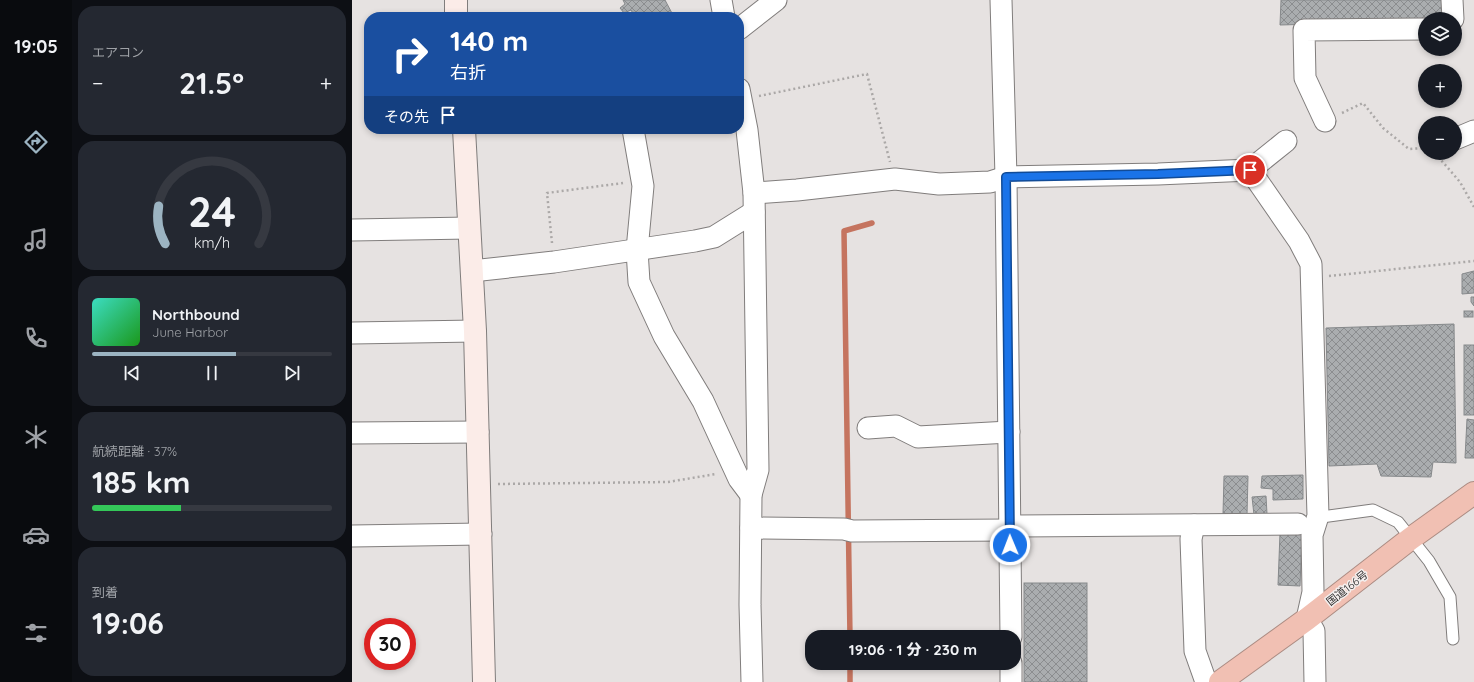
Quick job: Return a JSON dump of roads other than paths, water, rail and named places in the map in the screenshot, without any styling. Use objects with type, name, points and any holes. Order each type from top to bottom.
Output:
[{"type":"highway","name":"国道166号","points":[[1220,682],[1308,619],[1410,539],[1474,492]]},
{"type":"street","points":[[456,0],[456,12]]},
{"type":"street","points":[[721,0],[723,12]]},
{"type":"street","points":[[744,25],[776,0]]},
{"type":"street","points":[[1001,0],[1006,177],[1011,630]]},
{"type":"street","points":[[1452,0],[1453,12]]},
{"type":"street","points":[[1325,121],[1305,78],[1304,30],[1418,29]]},
{"type":"street","points":[[744,115],[747,130],[754,203],[758,470],[751,495],[750,605],[752,682]]},
{"type":"street","points":[[1462,136],[1474,131]]},
{"type":"street","points":[[464,134],[475,331],[484,682]]},
{"type":"street","points":[[633,134],[643,186],[637,250],[639,282],[664,336],[703,401],[736,471],[751,495]]},
{"type":"street","points":[[472,271],[554,262],[714,237],[754,203],[797,190],[895,179],[939,184],[990,182],[1006,177],[1158,174],[1250,170],[1286,141]]},
{"type":"street","points":[[1250,170],[1298,241],[1311,264],[1318,516],[1312,535],[1313,592],[1308,619],[1314,631],[1315,682]]},
{"type":"street","points":[[352,230],[469,228]]},
{"type":"street","points":[[352,333],[475,331]]},
{"type":"street","points":[[868,428],[896,426],[918,437],[1009,432]]},
{"type":"street","points":[[352,434],[478,432]]},
{"type":"street","points":[[751,528],[848,530],[1298,524]]},
{"type":"street","points":[[1194,525],[1191,538],[1195,651],[1206,682]]},
{"type":"street","points":[[352,536],[481,534]]},
{"type":"street","points":[[1011,670],[1011,682]]},
{"type":"lane","points":[[1298,524],[1318,516],[1373,510],[1398,522],[1429,561],[1450,597],[1453,639]]},
{"type":"waterway","points":[[850,630],[844,231],[872,223]]},
{"type":"waterway","points":[[850,670],[850,682]]}]
